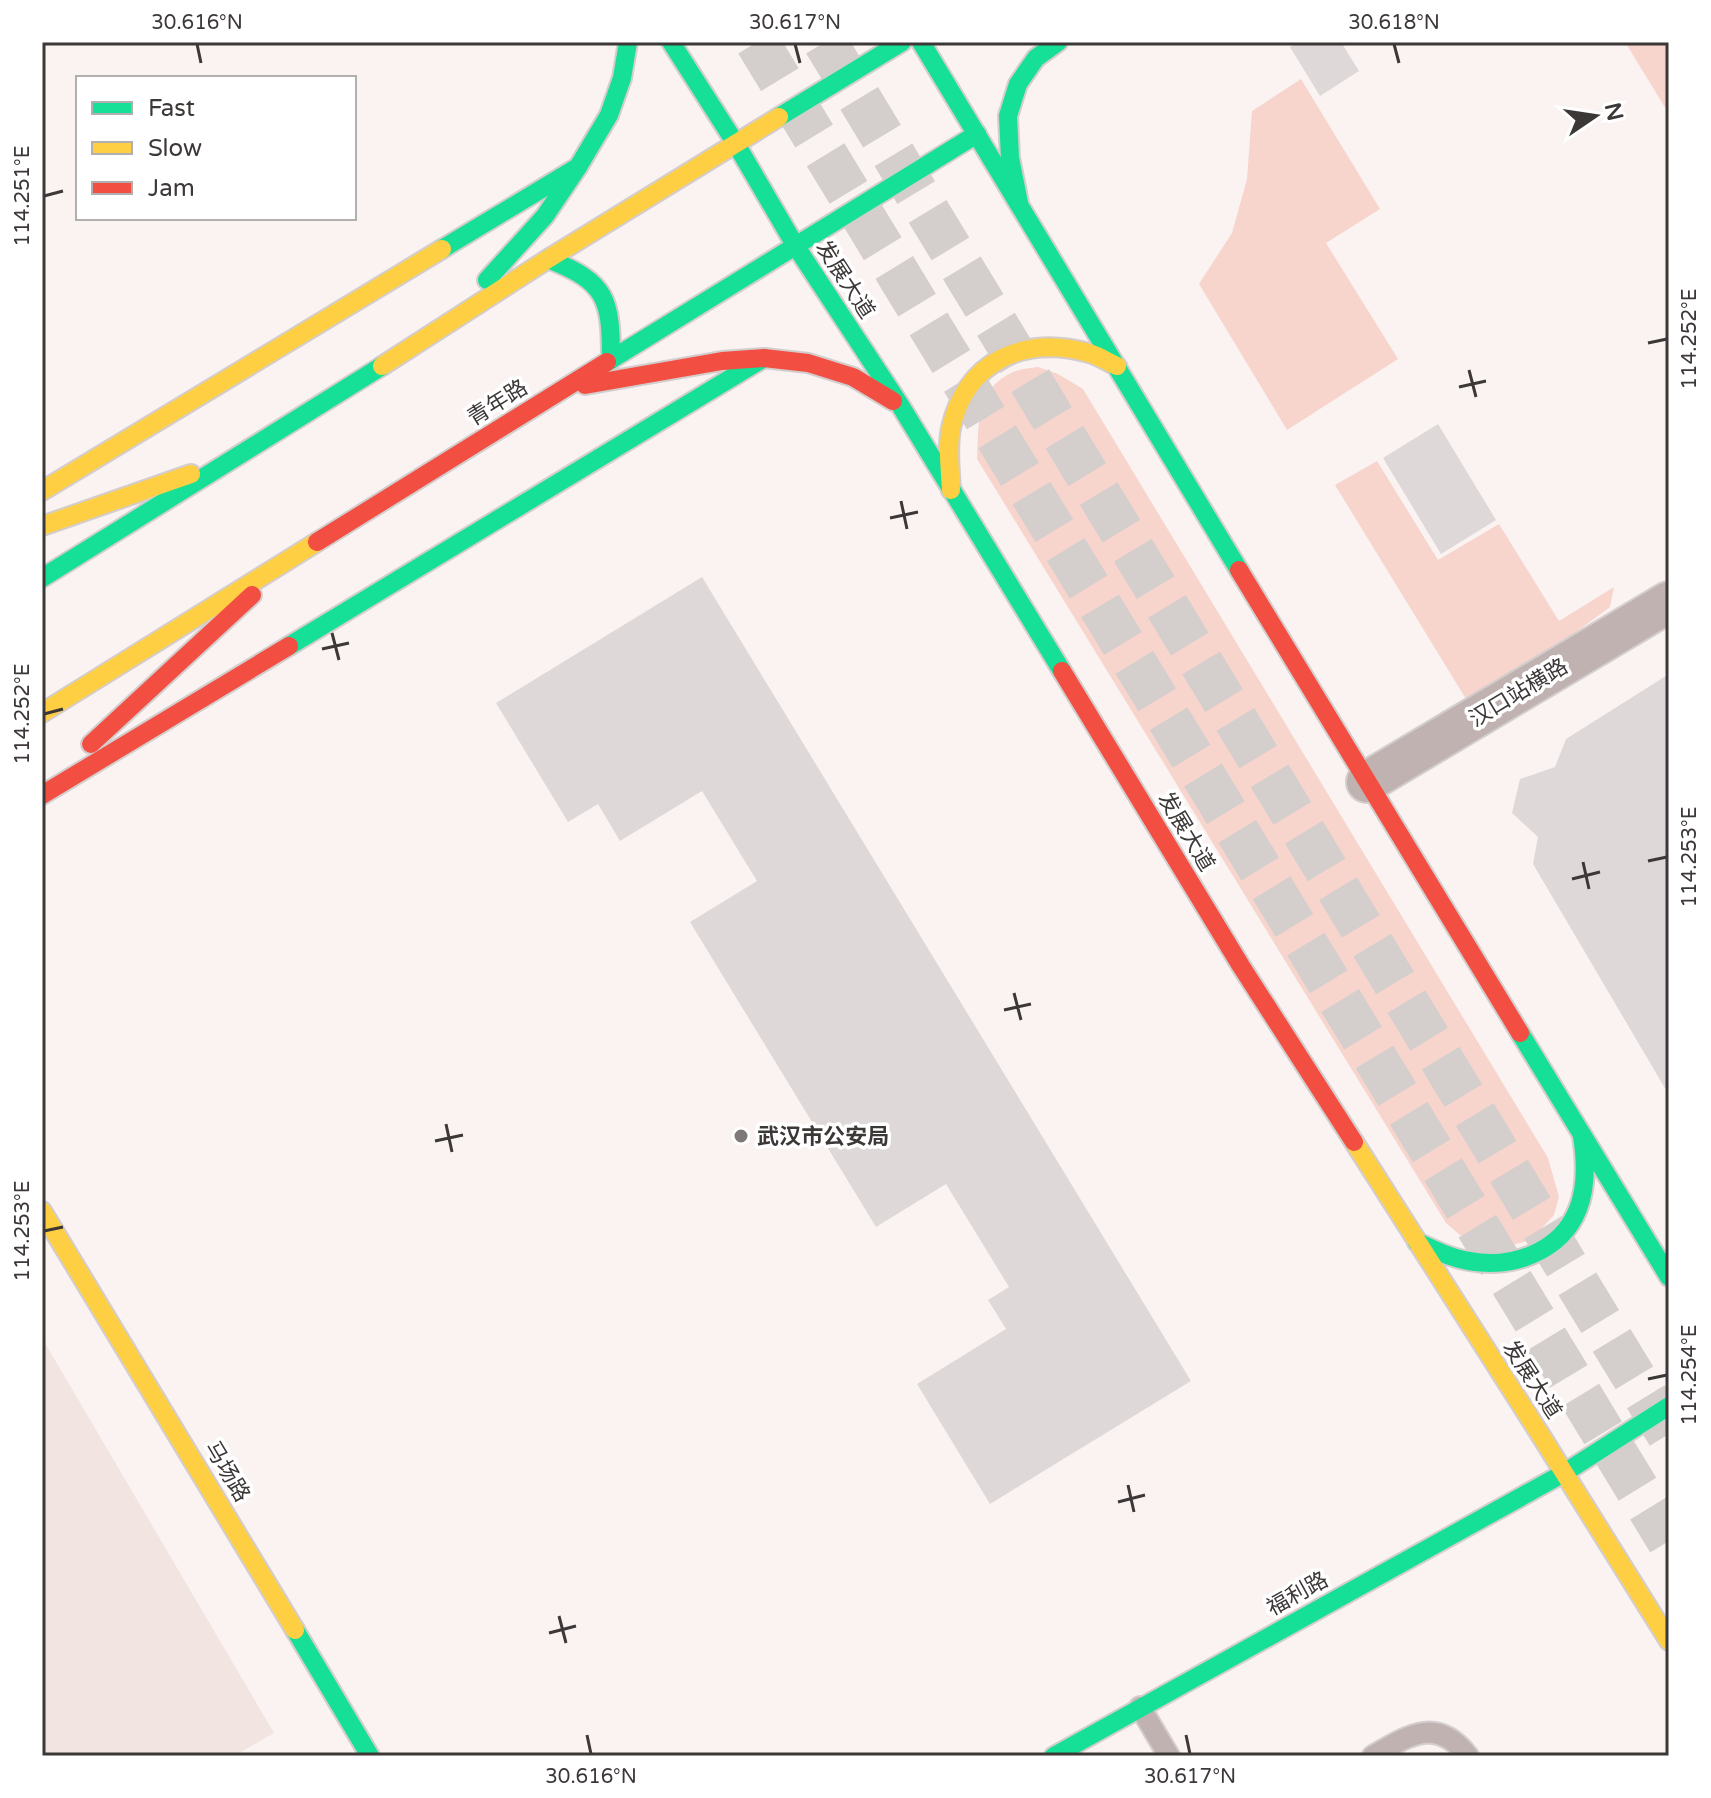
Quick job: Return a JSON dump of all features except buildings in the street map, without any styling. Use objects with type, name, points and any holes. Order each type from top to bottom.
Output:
[{"type":"main road","points":[[446,326],[545,216],[578,167],[609,115],[622,78],[628,42]]},
{"type":"main road","name":"发展大道","points":[[671,42],[795,245],[900,405],[1241,966],[1669,1641]]},
{"type":"main road","points":[[42,578],[548,259],[902,42]]},
{"type":"main road","points":[[921,42],[1582,1135],[1662,1257],[1669,1277]]},
{"type":"main road","points":[[1019,203],[1010,158],[1008,116],[1018,84],[1036,58],[1058,42]]},
{"type":"main road","name":"青年路","points":[[42,713],[977,134]]},
{"type":"main road","points":[[42,491],[578,167]]},
{"type":"main road","points":[[548,259],[580,272],[596,284],[606,302],[611,326],[611,360]]},
{"type":"main road","points":[[952,493],[949,460],[951,428],[960,399],[972,378],[995,358],[1025,348],[1056,347],[1086,352],[1117,366]]},
{"type":"main road","points":[[42,795],[764,358]]},
{"type":"main road","points":[[563,389],[722,361],[764,358],[808,363],[853,377],[900,405]]},
{"type":"main road","points":[[42,526],[231,460]]},
{"type":"main road","points":[[42,789],[291,558]]},
{"type":"main road","points":[[1417,1242],[1474,1262],[1504,1264],[1528,1259],[1554,1243],[1573,1219],[1583,1195],[1586,1165],[1582,1135]]},
{"type":"main road","name":"马场路","points":[[42,1211],[370,1756]]},
{"type":"main road","points":[[1564,1473],[1669,1406]]},
{"type":"main road","points":[[1564,1473],[1639,1448]]},
{"type":"main road","name":"福利路","points":[[1054,1756],[1564,1473]]},
{"type":"street","name":"汉口站横路","points":[[1367,782],[1669,602]]},
{"type":"lane","points":[[1140,1707],[1169,1756]]},
{"type":"lane","points":[[1373,1756],[1423,1732],[1444,1735],[1460,1745],[1468,1756]]},
{"type":"shaded area","points":[[1625,42],[1669,42],[1669,114]]},
{"type":"shaded area","points":[[1301,79],[1380,209],[1326,243],[1398,359],[1287,430],[1199,284],[1232,233],[1247,179],[1252,111]]},
{"type":"shaded area","points":[[1038,367],[1058,374],[1083,389],[1548,1158],[1559,1197],[1554,1215],[1531,1240],[1509,1246],[1468,1242],[1446,1223],[977,459],[979,421],[985,398],[1001,379],[1022,369]]},
{"type":"shaded area","points":[[1377,461],[1438,560],[1499,524],[1559,621],[1614,587],[1610,607],[1564,641],[1466,699],[1335,485]]},
{"type":"shaded area","points":[[42,1338],[274,1733],[234,1756],[42,1756]]},
{"type":"tunnel","points":[[757,42],[1669,1541]]},
{"type":"tunnel","points":[[825,42],[1669,1435]]},
{"type":"traffic: fast","points":[[487,280],[545,216],[609,115],[622,78],[628,42]]},
{"type":"traffic: fast","points":[[671,42],[795,245],[900,405],[1062,671]]},
{"type":"traffic: fast","points":[[779,117],[902,42]]},
{"type":"traffic: fast","points":[[921,42],[1239,570]]},
{"type":"traffic: fast","points":[[1019,203],[1010,158],[1008,116],[1018,84],[1036,58],[1058,42]]},
{"type":"traffic: fast","points":[[607,362],[977,134]]},
{"type":"traffic: fast","points":[[442,249],[578,167]]},
{"type":"traffic: fast","points":[[548,259],[583,276],[602,295],[607,307],[611,360]]},
{"type":"traffic: fast","points":[[289,646],[764,358]]},
{"type":"traffic: fast","points":[[42,578],[382,366]]},
{"type":"traffic: fast","points":[[1520,1033],[1669,1277]]},
{"type":"traffic: fast","points":[[1417,1242],[1456,1258],[1485,1263],[1518,1259],[1547,1246],[1570,1224],[1581,1200],[1585,1173],[1582,1136]]},
{"type":"traffic: fast","points":[[1054,1756],[1564,1473],[1669,1406]]},
{"type":"traffic: fast","points":[[295,1630],[370,1756]]},
{"type":"traffic: slow","points":[[382,366],[548,259],[779,117]]},
{"type":"traffic: slow","points":[[42,491],[442,249]]},
{"type":"traffic: slow","points":[[951,490],[951,428],[970,385],[984,370],[1021,351],[1042,348],[1065,348],[1089,353],[1117,366]]},
{"type":"traffic: slow","points":[[42,526],[191,474]]},
{"type":"traffic: slow","points":[[42,713],[317,542]]},
{"type":"traffic: slow","points":[[1354,1142],[1669,1641]]},
{"type":"traffic: slow","points":[[42,1211],[295,1630]]},
{"type":"traffic: jam","points":[[585,385],[722,361],[764,358],[808,363],[853,377],[893,401]]},
{"type":"traffic: jam","points":[[317,542],[607,362]]},
{"type":"traffic: jam","points":[[1239,570],[1520,1033]]},
{"type":"traffic: jam","points":[[91,744],[252,595]]},
{"type":"traffic: jam","points":[[42,795],[289,646]]},
{"type":"traffic: jam","points":[[1062,671],[1241,966],[1354,1142]]},
{"type":"place","name":"武汉市公安局","points":[[741,1136]]}]
